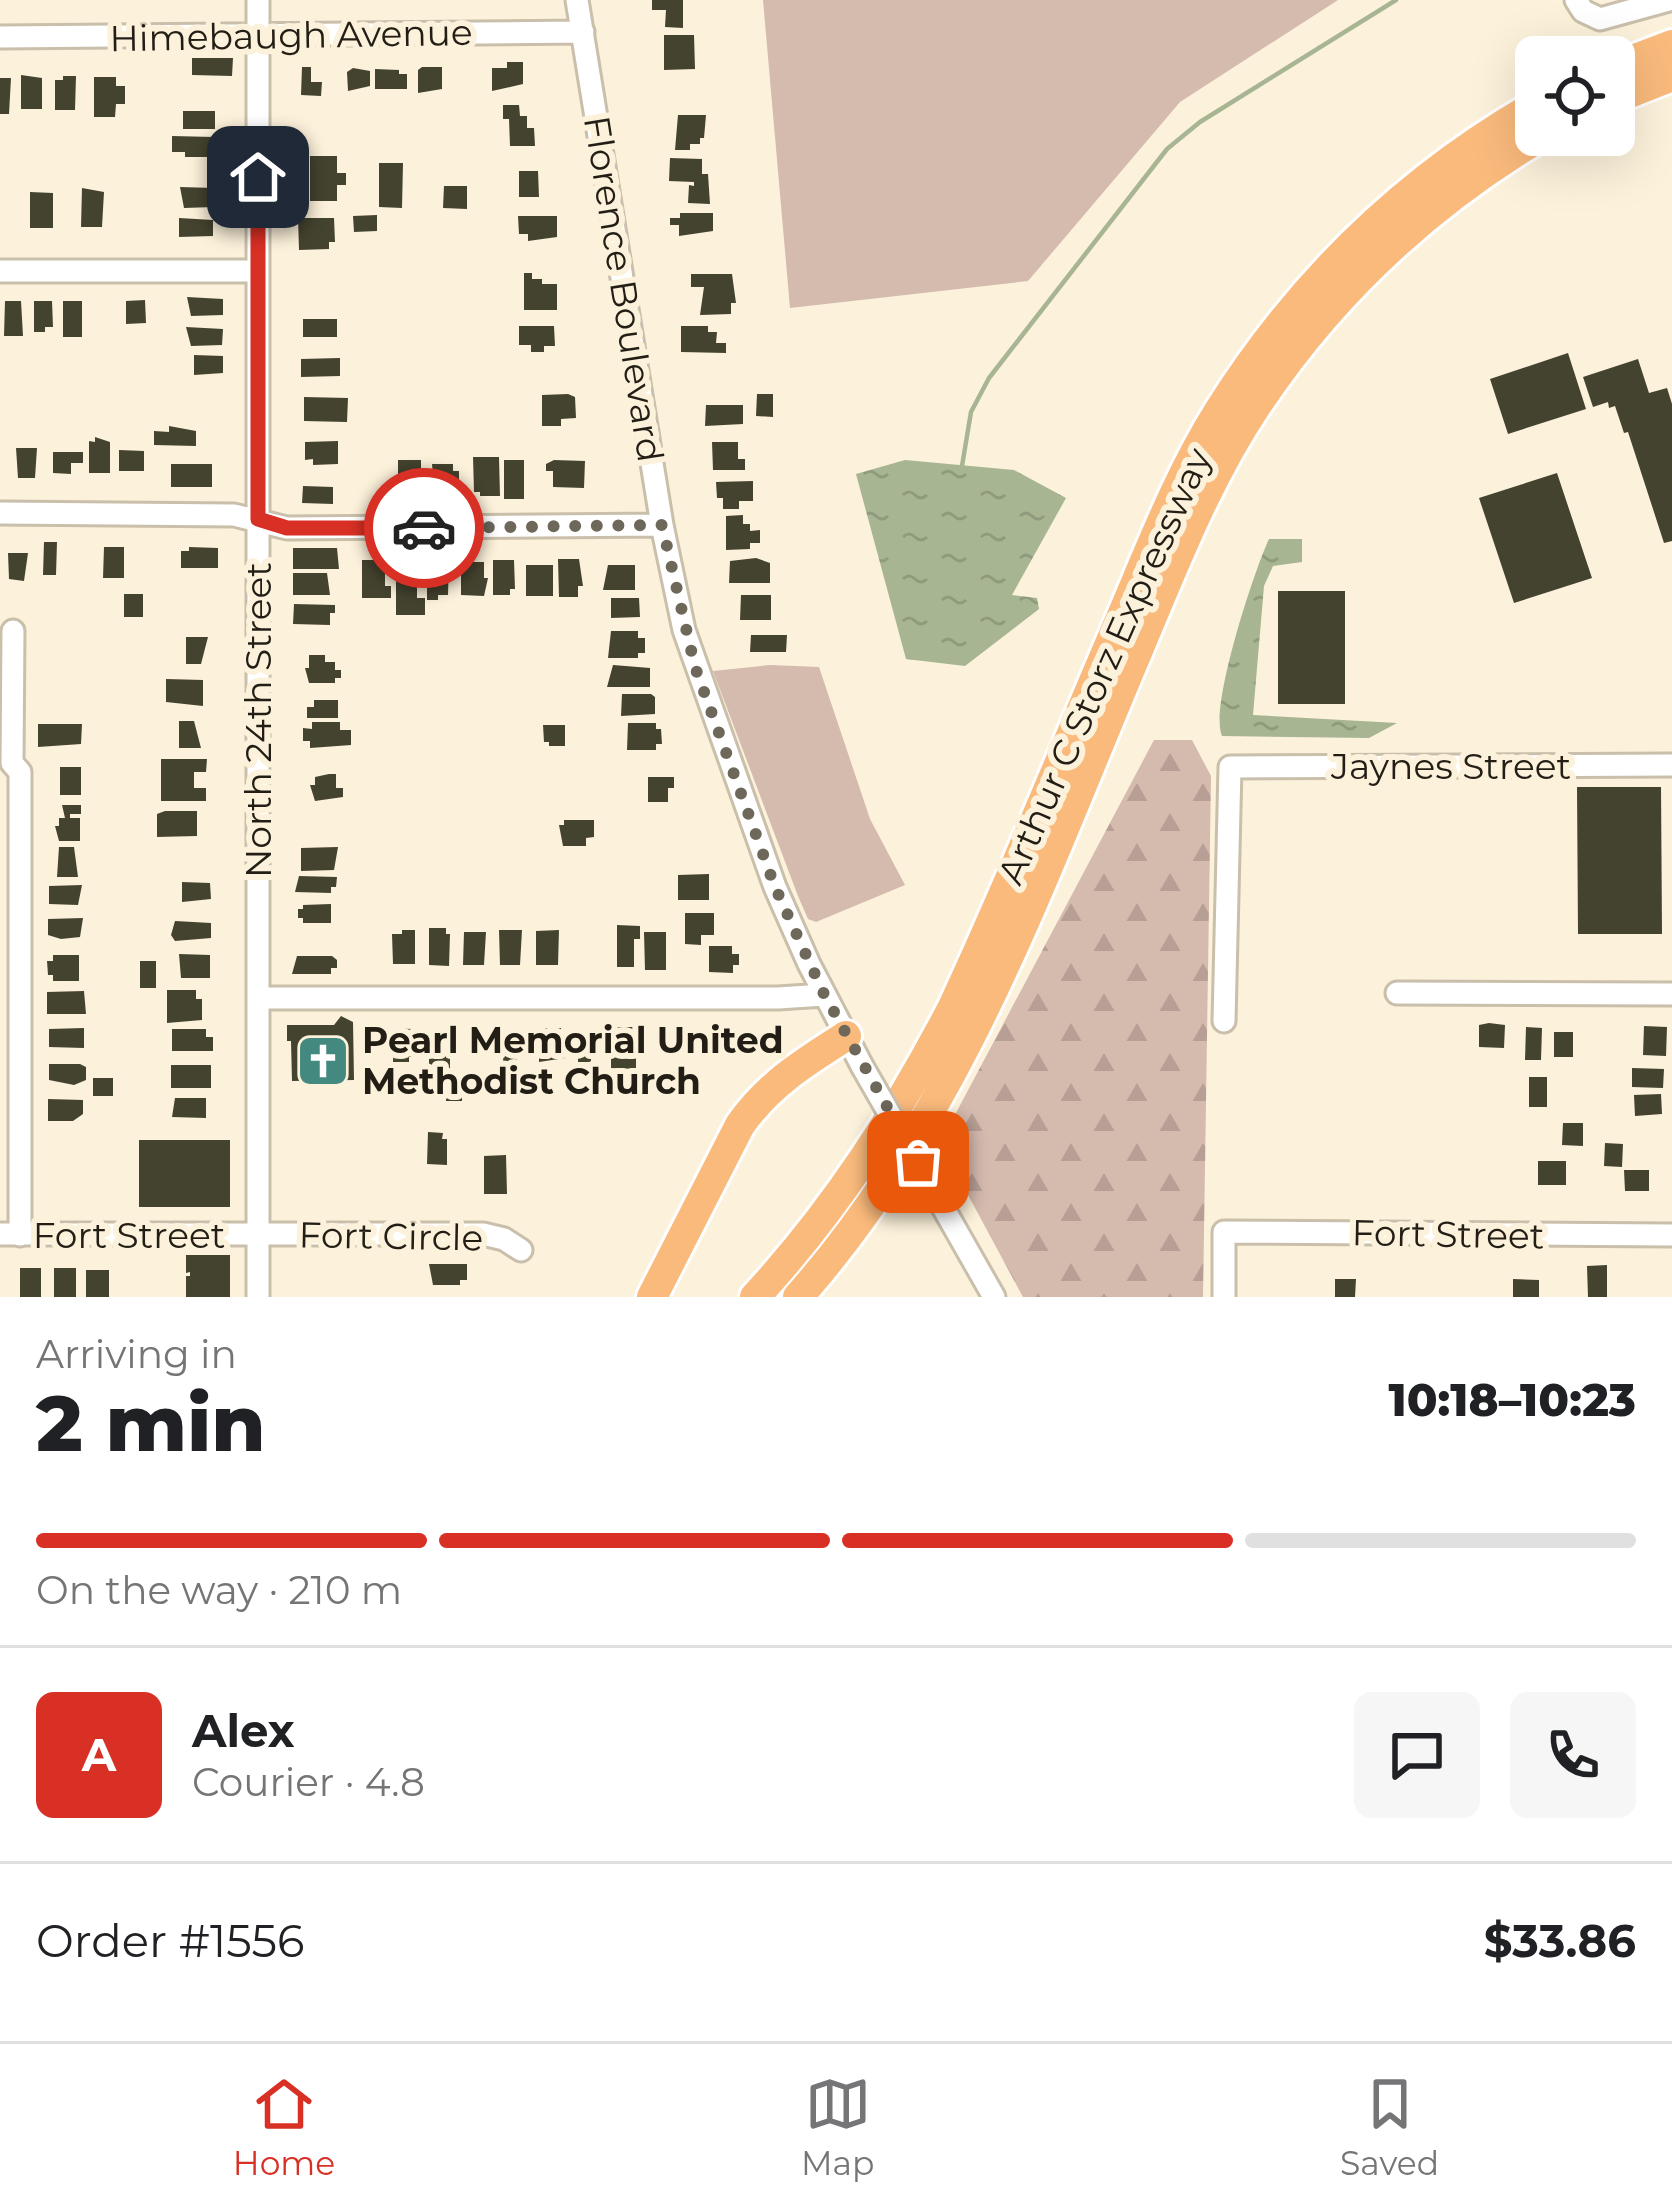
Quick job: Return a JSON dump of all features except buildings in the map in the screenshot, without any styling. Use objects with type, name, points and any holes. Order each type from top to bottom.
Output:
[{"type":"highway","points":[[1635,60],[1672,45]]},
{"type":"highway","points":[[1635,91],[1672,76]]},
{"type":"highway","name":"Arthur C Storz Expressway","points":[[755,1297],[855,1177],[912,1086],[952,1009],[1168,507],[1217,413],[1284,318],[1355,240],[1437,169],[1515,119]]},
{"type":"highway","name":"Arthur C Storz Expressway","points":[[798,1297],[859,1222],[928,1116],[962,1051],[1000,975],[1197,514],[1254,408],[1297,349],[1375,260],[1473,179],[1515,153]]},
{"type":"highway","points":[[652,1297],[740,1125],[756,1103],[789,1072],[846,1036]]},
{"type":"street","name":"North 24th Street","points":[[258,0],[258,1297]]},
{"type":"street","name":"Florence Boulevard","points":[[578,0],[662,525],[695,667],[775,887],[824,994],[994,1297]]},
{"type":"street","points":[[1576,0],[1582,11],[1600,20],[1669,0]]},
{"type":"street","name":"Himebaugh Avenue","points":[[0,37],[583,32]]},
{"type":"street","points":[[0,271],[258,271]]},
{"type":"street","points":[[0,513],[234,515],[287,528],[662,525]]},
{"type":"street","points":[[10,1234],[20,772],[6,758],[13,631]]},
{"type":"street","name":"Jaynes Street","points":[[1224,1021],[1230,767],[1672,765]]},
{"type":"street","points":[[1396,993],[1672,994]]},
{"type":"street","points":[[259,998],[778,998],[824,994]]},
{"type":"street","name":"Fort Street","points":[[1224,1297],[1224,1232],[1672,1235]]},
{"type":"street","name":"Fort Street","points":[[10,1234],[258,1235]]},
{"type":"street","name":"Fort Circle","points":[[258,1235],[483,1234],[504,1239],[520,1250]]},
{"type":"green space","points":[[763,0],[1338,0],[1180,102],[1028,281],[790,308]]},
{"type":"green space","points":[[770,665],[819,667],[870,819],[905,885],[816,922],[808,919],[798,896],[713,671]]},
{"type":"green space","points":[[1154,740],[1192,740],[1211,776],[1203,1297],[1023,1297],[940,1143]]},
{"type":"water","points":[[905,460],[1014,470],[1066,498],[1012,595],[1037,598],[1039,609],[965,666],[906,659],[856,474]]},
{"type":"water","points":[[1269,539],[1302,539],[1302,562],[1273,566],[1264,586],[1253,715],[1397,723],[1369,738],[1222,736],[1227,670]]},
{"type":"waterway","points":[[962,466],[971,412],[989,378],[1167,149],[1200,122],[1396,0]]},
{"type":"way so far","points":[[424,528],[662,525],[695,667],[775,887],[824,994],[918,1162]]},
{"type":"place","name":"Pearl Memorial United Methodist Church","points":[[323,1061]]},
{"type":"route","points":[[258,177],[258,519],[287,528],[424,528]]}]
